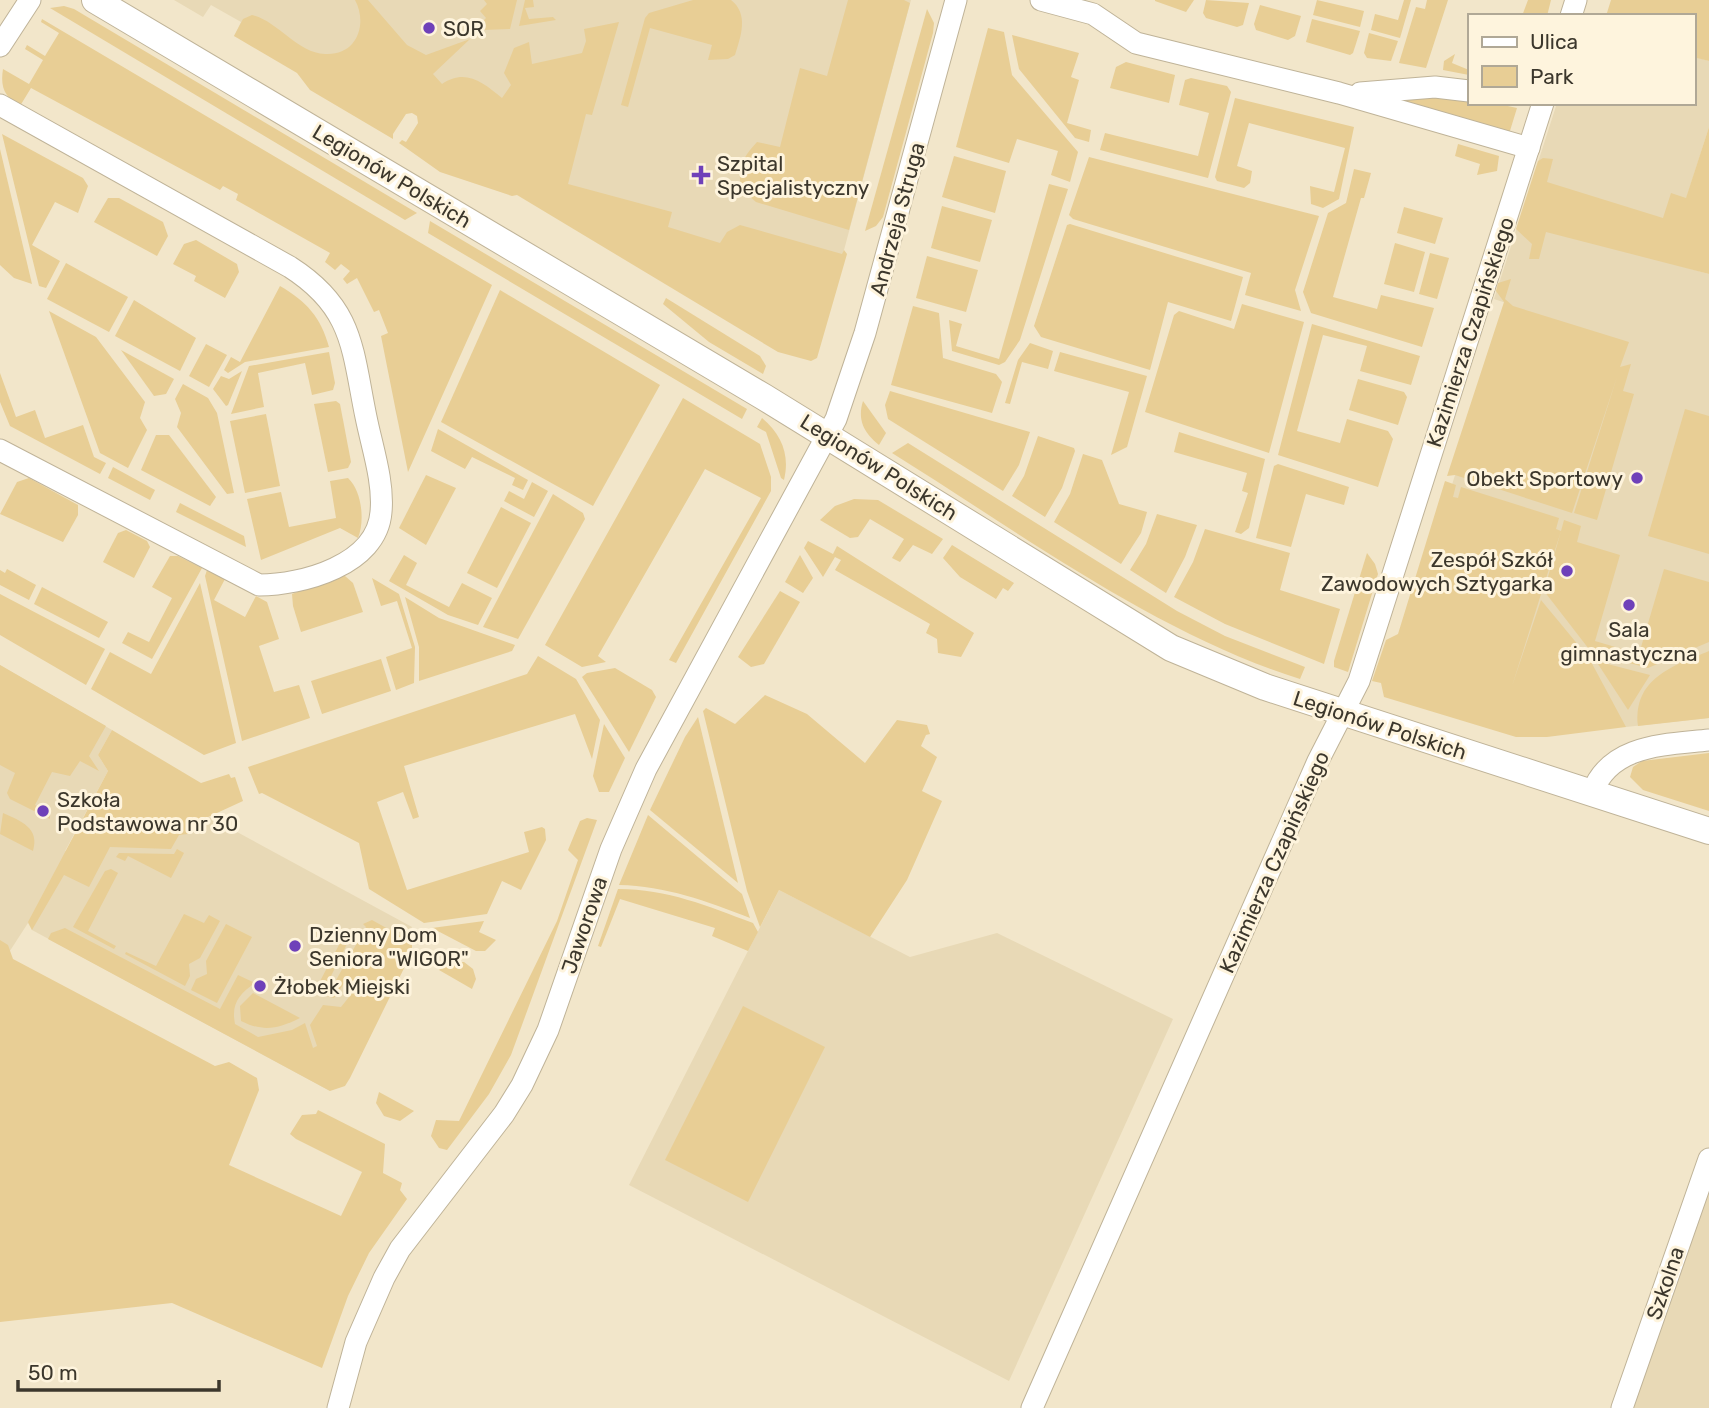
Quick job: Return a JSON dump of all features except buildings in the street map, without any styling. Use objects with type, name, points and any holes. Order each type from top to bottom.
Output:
[{"type":"street","points":[[0,47],[30,0]]},
{"type":"street","name":"Legionów Polskich","points":[[95,0],[828,436],[1171,648],[1243,680],[1709,831]]},
{"type":"street","name":"Andrzeja Struga","points":[[828,436],[865,333],[956,0]]},
{"type":"street","points":[[1041,0],[1093,14],[1136,43],[1339,93],[1529,148]]},
{"type":"street","points":[[1339,93],[1389,93],[1435,87],[1468,91]]},
{"type":"street","points":[[0,105],[290,267],[327,295],[346,326],[380,489],[382,514],[371,537],[349,562],[285,585],[259,585],[0,450]]},
{"type":"street","name":"Kazimierza Czapińskiego","points":[[1032,1408],[1342,712],[1359,681],[1541,105]]},
{"type":"street","name":"Jaworowa","points":[[338,1408],[356,1342],[389,1268],[412,1232],[504,1114],[532,1066],[548,1030],[611,849],[646,769],[828,436]]},
{"type":"street","points":[[1592,793],[1599,775],[1608,765],[1651,746],[1709,740]]},
{"type":"street","name":"Szkolna","points":[[1622,1408],[1709,1159]]},
{"type":"shaded area","name":"Szpital Specjalistyczny","points":[[174,0],[911,0],[840,265],[807,323],[475,138],[234,36],[241,22],[211,5],[203,17]]},
{"type":"shaded area","name":"Zespół Szkół Zawodowych Sztygarka","points":[[1695,57],[1709,61],[1709,127],[1666,262],[1709,274],[1709,718],[1626,727],[1397,659],[1509,304],[1494,299],[1556,105],[1695,105]]},
{"type":"shaded area","name":"Żłobek Miejski","points":[[0,665],[112,730],[98,755],[108,771],[65,851],[189,806],[412,927],[330,1091],[32,930],[28,923],[4,960],[0,956]]},
{"type":"shaded area","points":[[779,890],[910,957],[997,933],[1173,1019],[1009,1381],[629,1185]]},
{"type":"shaded area","points":[[1709,1191],[1709,1408],[1633,1408]]},
{"type":"green space","points":[[355,0],[368,0],[407,45],[426,55],[470,39],[433,74],[442,84],[458,77],[474,79],[502,98],[511,85],[504,73],[514,48],[529,42],[532,64],[582,53],[586,41],[584,29],[619,22],[592,115],[586,114],[568,184],[672,212],[668,227],[720,243],[727,232],[740,225],[842,254],[844,250],[847,254],[817,358],[811,361],[778,352],[517,195],[512,196],[440,172],[399,143],[402,140],[406,142],[418,123],[417,116],[406,114],[393,134],[393,139],[310,90],[297,73],[234,36],[243,19],[252,15],[270,23],[305,48],[325,54],[336,53],[345,50],[357,37],[360,19]]},
{"type":"green space","points":[[484,0],[517,0],[510,29],[483,30],[485,26],[481,23],[486,18],[480,11],[487,4]]},
{"type":"green space","points":[[525,0],[533,0],[534,7],[525,8],[529,19],[553,17],[556,20],[519,26]]},
{"type":"green space","points":[[693,0],[731,0],[737,6],[742,26],[735,55],[728,59],[708,60],[712,45],[650,28],[628,107],[621,105],[645,18],[649,13]]},
{"type":"green space","points":[[848,0],[904,0],[910,3],[849,230],[756,202],[742,190],[740,176],[745,158],[757,142],[780,147],[800,68],[827,76]]},
{"type":"green space","points":[[1155,0],[1194,0],[1186,12],[1155,1]]},
{"type":"green space","points":[[1206,0],[1249,3],[1243,25],[1237,27],[1206,18],[1203,13]]},
{"type":"green space","points":[[1317,0],[1364,11],[1360,27],[1313,15]]},
{"type":"green space","points":[[1404,0],[1411,0],[1400,38],[1371,30],[1375,14],[1398,20]]},
{"type":"green space","points":[[1427,0],[1448,0],[1426,68],[1399,63],[1416,7],[1425,9]]},
{"type":"green space","points":[[1528,0],[1551,0],[1548,14],[1523,14]]},
{"type":"green space","points":[[1611,0],[1709,0],[1709,61],[1695,58],[1695,14],[1607,14]]},
{"type":"green space","points":[[1260,5],[1301,16],[1295,36],[1288,40],[1256,30],[1254,24]]},
{"type":"green space","points":[[64,6],[74,9],[417,213],[405,220],[50,8]]},
{"type":"green space","points":[[927,9],[934,23],[933,33],[883,217],[876,226],[865,231]]},
{"type":"green space","points":[[42,19],[492,285],[408,472],[381,336],[388,333],[379,310],[374,312],[357,278],[347,284],[343,279],[350,271],[341,264],[335,270],[325,262],[330,253],[236,200],[238,194],[223,186],[220,190],[31,88],[20,106],[15,103],[3,87],[3,69],[29,84],[43,60],[25,49],[27,45],[45,56],[59,33],[41,22]]},
{"type":"green space","points":[[1312,19],[1360,31],[1353,53],[1350,55],[1306,42]]},
{"type":"green space","points":[[988,28],[1004,32],[1012,75],[1078,152],[1070,182],[1051,175],[1058,151],[1017,139],[1009,163],[956,147]]},
{"type":"green space","points":[[1369,33],[1398,41],[1391,61],[1367,58],[1364,53]]},
{"type":"green space","points":[[1012,35],[1079,53],[1071,77],[1079,80],[1067,123],[1091,130],[1089,142],[1075,138],[1019,69]]},
{"type":"green space","points":[[1455,54],[1452,63],[1468,70],[1468,75],[1443,70],[1444,61]]},
{"type":"green space","points":[[1126,62],[1175,75],[1169,103],[1110,88],[1116,67]]},
{"type":"green space","points":[[1191,78],[1227,86],[1231,92],[1208,178],[1100,150],[1105,133],[1198,156],[1209,113],[1179,105],[1185,80]]},
{"type":"green space","points":[[1429,95],[1468,99],[1468,105],[1503,105],[1517,108],[1509,134],[1393,100]]},
{"type":"green space","points":[[1235,98],[1354,127],[1339,199],[1323,208],[1311,204],[1310,186],[1334,192],[1345,148],[1249,123],[1237,166],[1252,171],[1250,183],[1244,188],[1217,181],[1215,177]]},
{"type":"green space","points":[[1709,127],[1709,274],[1546,232],[1539,259],[1529,259],[1532,244],[1516,229],[1538,161],[1543,158],[1553,159],[1547,182],[1663,218],[1671,193],[1686,198]]},
{"type":"green space","points":[[2,134],[83,178],[88,186],[78,213],[55,202],[32,245],[60,261],[46,288],[39,286]]},
{"type":"green space","points":[[1458,144],[1499,156],[1497,171],[1477,175],[1480,164],[1455,156]]},
{"type":"green space","points":[[0,149],[32,284],[14,278],[0,265]]},
{"type":"green space","points":[[954,156],[1006,171],[995,213],[942,197]]},
{"type":"green space","points":[[1089,157],[1319,216],[1295,290],[1301,311],[1245,295],[1251,273],[1073,219],[1069,215]]},
{"type":"green space","points":[[1354,169],[1371,173],[1364,198],[1361,198],[1333,297],[1377,309],[1381,295],[1434,308],[1422,347],[1311,313],[1303,292],[1328,213],[1346,203]]},
{"type":"green space","points":[[1049,184],[1068,189],[1020,340],[1005,362],[999,365],[952,351],[949,320],[962,324],[956,346],[999,359]]},
{"type":"green space","points":[[108,198],[119,198],[163,222],[168,236],[157,256],[94,222]]},
{"type":"green space","points":[[942,206],[992,220],[980,262],[931,248]]},
{"type":"green space","points":[[1404,207],[1443,218],[1435,244],[1397,233]]},
{"type":"green space","points":[[430,221],[747,409],[742,419],[428,233]]},
{"type":"green space","points":[[1067,225],[1243,277],[1231,321],[1168,302],[1150,370],[1041,337],[1034,326]]},
{"type":"green space","points":[[196,240],[237,264],[239,272],[225,298],[194,281],[196,276],[173,264],[184,244]]},
{"type":"green space","points":[[1395,243],[1425,252],[1414,292],[1384,284]]},
{"type":"green space","points":[[1430,253],[1449,258],[1437,299],[1419,294]]},
{"type":"green space","points":[[927,256],[978,270],[966,312],[916,298]]},
{"type":"green space","points":[[66,263],[128,297],[109,332],[47,299]]},
{"type":"green space","points":[[1511,279],[1505,299],[1513,306],[1629,342],[1620,367],[1631,364],[1623,391],[1634,394],[1597,520],[1574,513],[1617,377],[1572,513],[1455,475],[1447,476],[1504,302],[1496,291],[1498,283]]},
{"type":"green space","points":[[280,286],[298,298],[317,318],[329,347],[245,362],[228,373],[224,370],[231,357],[240,362]]},
{"type":"green space","points":[[500,290],[660,385],[593,506],[441,422]]},
{"type":"green space","points":[[666,298],[760,356],[766,366],[763,374],[709,342],[663,304]]},
{"type":"green space","points":[[134,300],[196,338],[180,371],[115,336]]},
{"type":"green space","points":[[1242,304],[1304,322],[1269,453],[1145,412],[1174,315],[1179,311],[1234,329]]},
{"type":"green space","points":[[913,306],[939,313],[943,358],[996,374],[1002,382],[992,413],[891,385]]},
{"type":"green space","points":[[49,311],[96,337],[145,402],[140,418],[147,430],[128,468],[100,453]]},
{"type":"green space","points":[[1312,324],[1420,356],[1411,385],[1360,371],[1367,346],[1323,335],[1297,431],[1340,443],[1347,419],[1388,431],[1393,439],[1378,487],[1278,455]]},
{"type":"green space","points":[[1030,343],[1053,351],[1048,369],[1022,362],[1010,404],[1005,403],[1018,360]]},
{"type":"green space","points":[[206,344],[227,355],[209,387],[189,376]]},
{"type":"green space","points":[[121,350],[174,379],[166,394],[154,396]]},
{"type":"green space","points":[[329,352],[335,383],[333,390],[312,395],[305,363],[258,373],[264,407],[231,414],[249,366]]},
{"type":"green space","points":[[1060,352],[1147,376],[1127,447],[1111,455],[1129,392],[1054,371]]},
{"type":"green space","points":[[242,371],[226,406],[213,389],[221,376],[229,379]]},
{"type":"green space","points":[[0,373],[16,417],[35,410],[45,438],[83,425],[94,457],[106,463],[100,474],[10,426],[0,402]]},
{"type":"green space","points":[[1358,379],[1404,392],[1407,397],[1398,425],[1349,410]]},
{"type":"green space","points":[[183,384],[208,398],[217,413],[234,493],[227,494],[177,427],[181,413],[175,399]]},
{"type":"green space","points":[[890,391],[1030,432],[1019,465],[1003,491],[888,419],[885,405]]},
{"type":"green space","points":[[683,398],[760,444],[771,477],[771,491],[676,663],[669,660],[761,498],[705,469],[598,656],[606,662],[582,667],[545,645]]},
{"type":"green space","points":[[336,401],[340,404],[351,462],[348,468],[328,472],[314,404]]},
{"type":"green space","points":[[863,401],[886,433],[879,445],[863,426]]},
{"type":"green space","points":[[1685,409],[1709,416],[1709,554],[1648,536]]},
{"type":"green space","points":[[266,414],[280,486],[245,493],[230,421]]},
{"type":"green space","points":[[762,418],[775,431],[783,446],[786,462],[784,480],[781,478],[766,432],[757,427]]},
{"type":"green space","points":[[438,429],[528,480],[523,490],[512,485],[515,478],[472,457],[465,469],[431,451]]},
{"type":"green space","points":[[1179,432],[1265,459],[1249,528],[1241,534],[1235,532],[1248,493],[1242,491],[1247,473],[1174,452]]},
{"type":"green space","points":[[156,435],[169,435],[216,497],[210,506],[141,470]]},
{"type":"green space","points":[[1038,436],[1074,448],[1075,451],[1062,488],[1045,517],[1012,496],[1024,476]]},
{"type":"green space","points":[[908,443],[1177,611],[1225,636],[1305,667],[1300,679],[1193,636],[1090,579],[892,453]]},
{"type":"green space","points":[[1083,454],[1102,460],[1119,504],[1147,512],[1141,533],[1121,564],[1054,522],[1070,494]]},
{"type":"green space","points":[[1278,464],[1349,487],[1344,505],[1306,494],[1291,547],[1256,538],[1274,466]]},
{"type":"green space","points":[[113,467],[155,490],[150,500],[108,478]]},
{"type":"green space","points":[[426,475],[456,488],[426,545],[399,528]]},
{"type":"green space","points":[[29,478],[78,505],[78,515],[63,542],[0,514],[17,482]]},
{"type":"green space","points":[[348,478],[356,490],[361,506],[358,538],[340,528],[261,560],[247,499],[281,492],[289,527],[336,518],[330,481]]},
{"type":"green space","points":[[1445,481],[1456,485],[1453,497],[1458,498],[1461,487],[1559,518],[1556,529],[1561,531],[1512,686],[1541,600],[1589,658],[1626,727],[1547,737],[1516,737],[1384,697],[1381,683],[1372,681],[1386,640],[1398,634]]},
{"type":"green space","points":[[532,482],[548,491],[534,517],[504,501],[509,491],[524,499]]},
{"type":"green space","points":[[553,494],[583,513],[585,519],[518,639],[483,627]]},
{"type":"green space","points":[[854,499],[878,500],[943,539],[932,554],[913,545],[900,562],[892,558],[904,539],[870,519],[858,537],[850,538],[820,520],[835,506]]},
{"type":"green space","points":[[180,503],[244,536],[246,547],[176,512]]},
{"type":"green space","points":[[501,507],[531,523],[497,588],[467,573]]},
{"type":"green space","points":[[1157,514],[1197,525],[1185,557],[1166,593],[1130,570],[1146,544]]},
{"type":"green space","points":[[1564,520],[1581,526],[1577,542],[1620,555],[1595,641],[1639,654],[1664,569],[1709,582],[1709,642],[1648,668],[1592,653],[1544,591]]},
{"type":"green space","points":[[1205,529],[1290,553],[1280,590],[1340,609],[1324,664],[1225,624],[1174,597],[1193,562]]},
{"type":"green space","points":[[126,530],[147,541],[150,547],[134,578],[103,562],[118,533]]},
{"type":"green space","points":[[808,541],[833,554],[837,546],[974,633],[961,657],[938,653],[937,639],[926,633],[930,624],[835,570],[841,560],[835,557],[823,577],[804,548]]},
{"type":"green space","points":[[952,545],[1014,583],[1008,591],[1003,588],[996,599],[960,577],[943,558]]},
{"type":"green space","points":[[1367,553],[1378,574],[1348,672],[1334,667],[1334,661]]},
{"type":"green space","points":[[404,555],[417,563],[406,585],[449,607],[462,583],[492,598],[478,625],[448,615],[389,581]]},
{"type":"green space","points":[[800,555],[813,578],[803,593],[785,582]]},
{"type":"green space","points":[[170,556],[178,556],[202,568],[152,659],[122,643],[128,632],[149,642],[172,598],[152,587]]},
{"type":"green space","points":[[7,569],[36,585],[29,600],[0,585],[0,570],[5,573]]},
{"type":"green space","points":[[207,570],[225,579],[214,600],[245,617],[256,596],[267,602],[279,639],[259,646],[274,692],[299,685],[310,718],[242,741],[205,576]]},
{"type":"green space","points":[[338,576],[345,576],[353,583],[363,612],[301,632],[292,594]]},
{"type":"green space","points":[[372,578],[399,594],[415,647],[414,683],[396,690],[386,657],[412,648],[397,601],[381,606]]},
{"type":"green space","points":[[200,583],[236,743],[204,755],[91,689],[110,652],[151,674]]},
{"type":"green space","points":[[42,587],[108,622],[99,638],[34,604]]},
{"type":"green space","points":[[780,591],[800,602],[764,664],[751,667],[738,657]]},
{"type":"green space","points":[[0,594],[105,649],[86,685],[0,635]]},
{"type":"green space","points":[[405,597],[439,618],[515,645],[512,651],[419,681],[419,647]]},
{"type":"green space","points":[[1709,651],[1709,718],[1638,726],[1638,710],[1649,685],[1669,669]]},
{"type":"green space","points":[[538,656],[576,679],[600,720],[592,759],[575,714],[404,766],[419,817],[413,819],[403,792],[377,802],[407,890],[529,852],[524,832],[542,827],[545,829],[546,840],[521,890],[502,881],[487,914],[424,923],[369,889],[359,843],[262,793],[259,794],[248,767],[527,674]]},
{"type":"green space","points":[[381,659],[391,691],[322,714],[311,681]]},
{"type":"green space","points":[[1596,661],[1650,675],[1628,710]]},
{"type":"green space","points":[[0,665],[106,726],[89,756],[99,771],[80,761],[70,776],[52,772],[35,805],[50,813],[50,819],[10,799],[7,793],[15,773],[0,765]]},
{"type":"green space","points":[[615,668],[652,690],[656,697],[629,752],[582,677],[587,673]]},
{"type":"green space","points":[[765,695],[807,714],[865,763],[897,720],[927,725],[930,734],[926,735],[921,746],[937,757],[922,791],[942,801],[907,880],[870,937],[779,890],[760,927],[747,891],[703,711],[706,708],[735,724]]},
{"type":"green space","points":[[698,717],[738,883],[650,810],[685,737]]},
{"type":"green space","points":[[604,724],[625,758],[609,792],[599,792],[593,776]]},
{"type":"green space","points":[[112,730],[201,783],[229,774],[231,778],[235,777],[243,801],[193,824],[188,834],[179,835],[171,849],[110,847],[89,887],[64,875],[32,930],[28,922],[108,771],[98,755]]},
{"type":"green space","points":[[1709,753],[1709,811],[1643,790],[1630,777],[1633,767],[1642,761]]},
{"type":"green space","points":[[3,813],[22,822],[31,831],[34,836],[33,851],[0,834]]},
{"type":"green space","points":[[648,815],[742,894],[750,918],[670,891],[619,885]]},
{"type":"green space","points":[[587,818],[597,820],[511,1055],[489,1094],[447,1150],[439,1148],[431,1136],[436,1120],[459,1121],[557,921],[578,860],[568,850],[580,821]]},
{"type":"green space","points":[[177,849],[184,853],[171,878],[128,856],[125,861],[116,857],[119,853],[174,854]]},
{"type":"green space","points":[[111,869],[118,873],[88,931],[116,946],[114,949],[73,927],[105,871]]},
{"type":"green space","points":[[618,889],[671,895],[753,923],[758,932],[748,951],[712,936],[715,928],[620,899],[601,947],[598,946]]},
{"type":"green space","points":[[184,914],[204,923],[209,915],[220,921],[200,958],[189,964],[190,976],[185,986],[125,954],[126,952],[156,966]]},
{"type":"green space","points":[[372,920],[408,940],[412,944],[412,952],[350,1078],[345,1086],[330,1091],[48,939],[51,933],[65,928],[220,1009],[238,975],[255,983],[235,1005],[235,1024],[258,1037],[292,1030],[305,1023],[313,1048],[317,1046],[310,1025],[323,1005],[341,1007],[353,992],[351,984],[345,982],[334,998],[327,996],[366,927],[363,924]]},
{"type":"green space","points":[[484,921],[479,932],[496,940],[485,951],[476,951],[432,928]]},
{"type":"green space","points":[[226,924],[252,937],[217,1003],[191,990],[196,979],[207,974],[206,961]]},
{"type":"green space","points":[[0,940],[8,945],[13,959],[215,1066],[229,1062],[257,1078],[259,1090],[229,1165],[341,1216],[362,1172],[290,1134],[302,1115],[316,1114],[318,1110],[385,1144],[383,1173],[402,1183],[400,1190],[407,1199],[369,1253],[348,1296],[322,1368],[172,1303],[0,1322]]},
{"type":"green space","points":[[341,941],[347,944],[324,990],[317,987]]},
{"type":"green space","points":[[447,962],[464,962],[473,969],[476,979],[472,989],[439,970]]},
{"type":"green space","points":[[253,993],[300,1018],[270,1028],[256,1027],[241,1021],[240,1006]]},
{"type":"green space","points":[[743,1006],[825,1047],[748,1202],[665,1160]]},
{"type":"green space","points":[[379,1092],[414,1111],[400,1121],[384,1116],[376,1103]]},
{"type":"place","name":"SOR","points":[[429,28]]},
{"type":"place","name":"Szpital Specjalistyczny","points":[[701,175]]},
{"type":"place","name":"Obekt Sportowy","points":[[1637,478]]},
{"type":"place","name":"Zespół Szkół Zawodowych Sztygarka","points":[[1567,571]]},
{"type":"place","name":"Sala gimnastyczna","points":[[1629,605]]},
{"type":"place","name":"Szkoła Podstawowa nr 30","points":[[43,811]]},
{"type":"place","name":"Dzienny Dom Seniora \"WIGOR\"","points":[[295,946]]},
{"type":"place","name":"Żłobek Miejski","points":[[260,986]]}]
